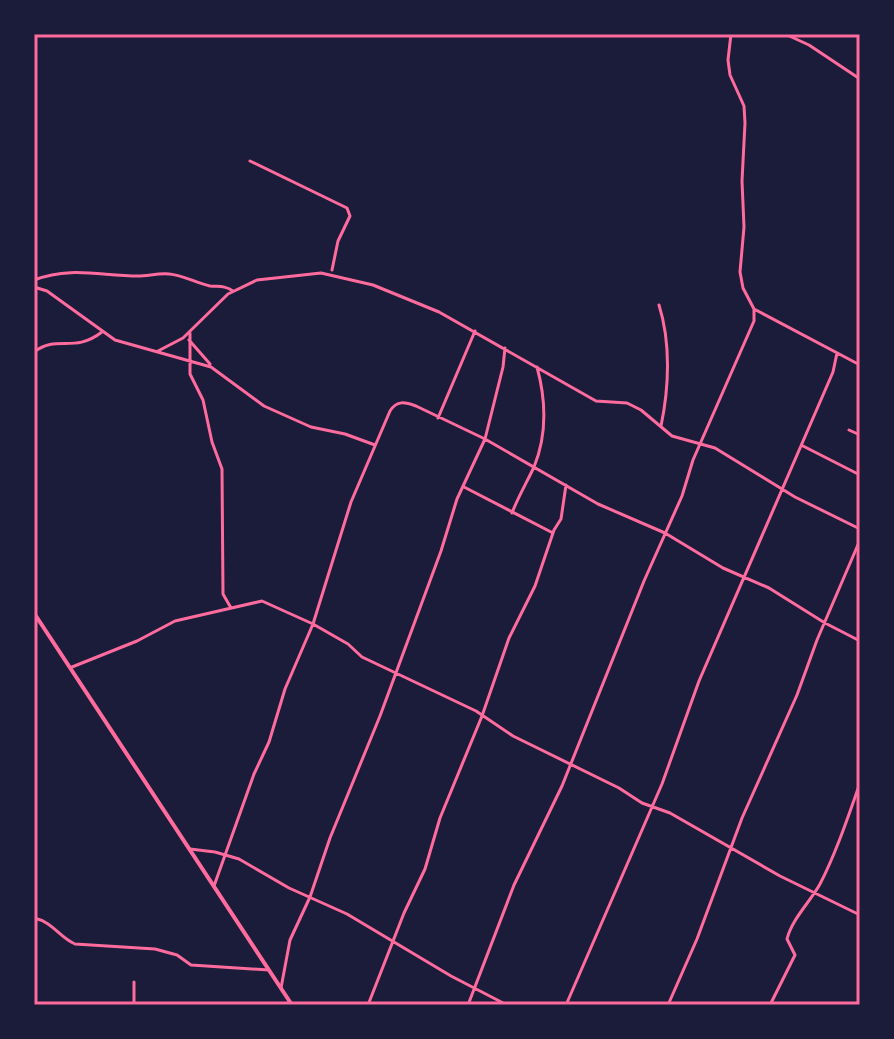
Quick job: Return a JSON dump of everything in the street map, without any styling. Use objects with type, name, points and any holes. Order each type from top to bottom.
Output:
[{"type":"main road","points":[[34,613],[292,1005]]},
{"type":"street","points":[[468,1005],[514,885],[562,786],[701,443],[752,329],[754,309],[743,288],[740,272],[744,227],[742,181],[745,123],[744,106],[729,69],[731,34]]},
{"type":"street","points":[[785,34],[809,45],[860,79]]},
{"type":"street","points":[[250,161],[347,208],[350,216],[338,241],[332,270]]},
{"type":"street","points":[[34,280],[57,273],[171,274],[195,279],[209,286],[224,286],[233,291]]},
{"type":"street","points":[[158,351],[177,342],[233,291],[257,280],[321,273],[373,285],[439,312],[596,401],[627,403],[674,437],[701,443],[833,518],[860,529]]},
{"type":"street","points":[[34,287],[47,291],[102,332],[125,343],[211,367]]},
{"type":"street","points":[[659,305],[664,322],[667,392],[661,426]]},
{"type":"street","points":[[754,309],[860,365]]},
{"type":"street","points":[[190,331],[190,374],[203,400],[212,442],[222,469],[223,594],[231,608]]},
{"type":"street","points":[[438,418],[475,331]]},
{"type":"street","points":[[34,352],[50,343],[83,343],[102,332]]},
{"type":"street","points":[[189,340],[211,367],[264,406],[311,427],[345,434],[375,445]]},
{"type":"street","points":[[281,988],[290,940],[310,897],[463,487],[485,439],[505,348]]},
{"type":"street","points":[[566,1005],[652,807],[699,681],[833,372],[837,353]]},
{"type":"street","points":[[512,513],[534,466],[543,427],[544,406],[537,367]]},
{"type":"street","points":[[214,886],[285,689],[313,624],[351,502],[390,411],[397,403],[409,404],[485,439],[598,504],[665,533],[723,568],[769,588],[860,641]]},
{"type":"street","points":[[849,430],[860,435]]},
{"type":"street","points":[[801,446],[860,475]]},
{"type":"street","points":[[368,1005],[425,869],[450,793],[482,716],[509,638],[563,514],[566,485]]},
{"type":"street","points":[[463,487],[553,533]]},
{"type":"street","points":[[668,1005],[697,939],[742,818],[797,695],[860,540]]},
{"type":"street","points":[[70,668],[137,641],[175,621],[262,601],[313,624],[348,644],[362,657],[482,716],[513,736],[652,807],[670,813],[860,915]]},
{"type":"street","points":[[770,1005],[795,955],[787,939],[789,931],[816,892],[832,859],[860,783]]},
{"type":"street","points":[[190,849],[239,859],[347,914],[507,1005]]},
{"type":"street","points":[[34,918],[48,922],[65,939],[75,944],[155,949],[177,955],[191,965],[269,970]]},
{"type":"street","points":[[134,982],[134,1005]]}]
